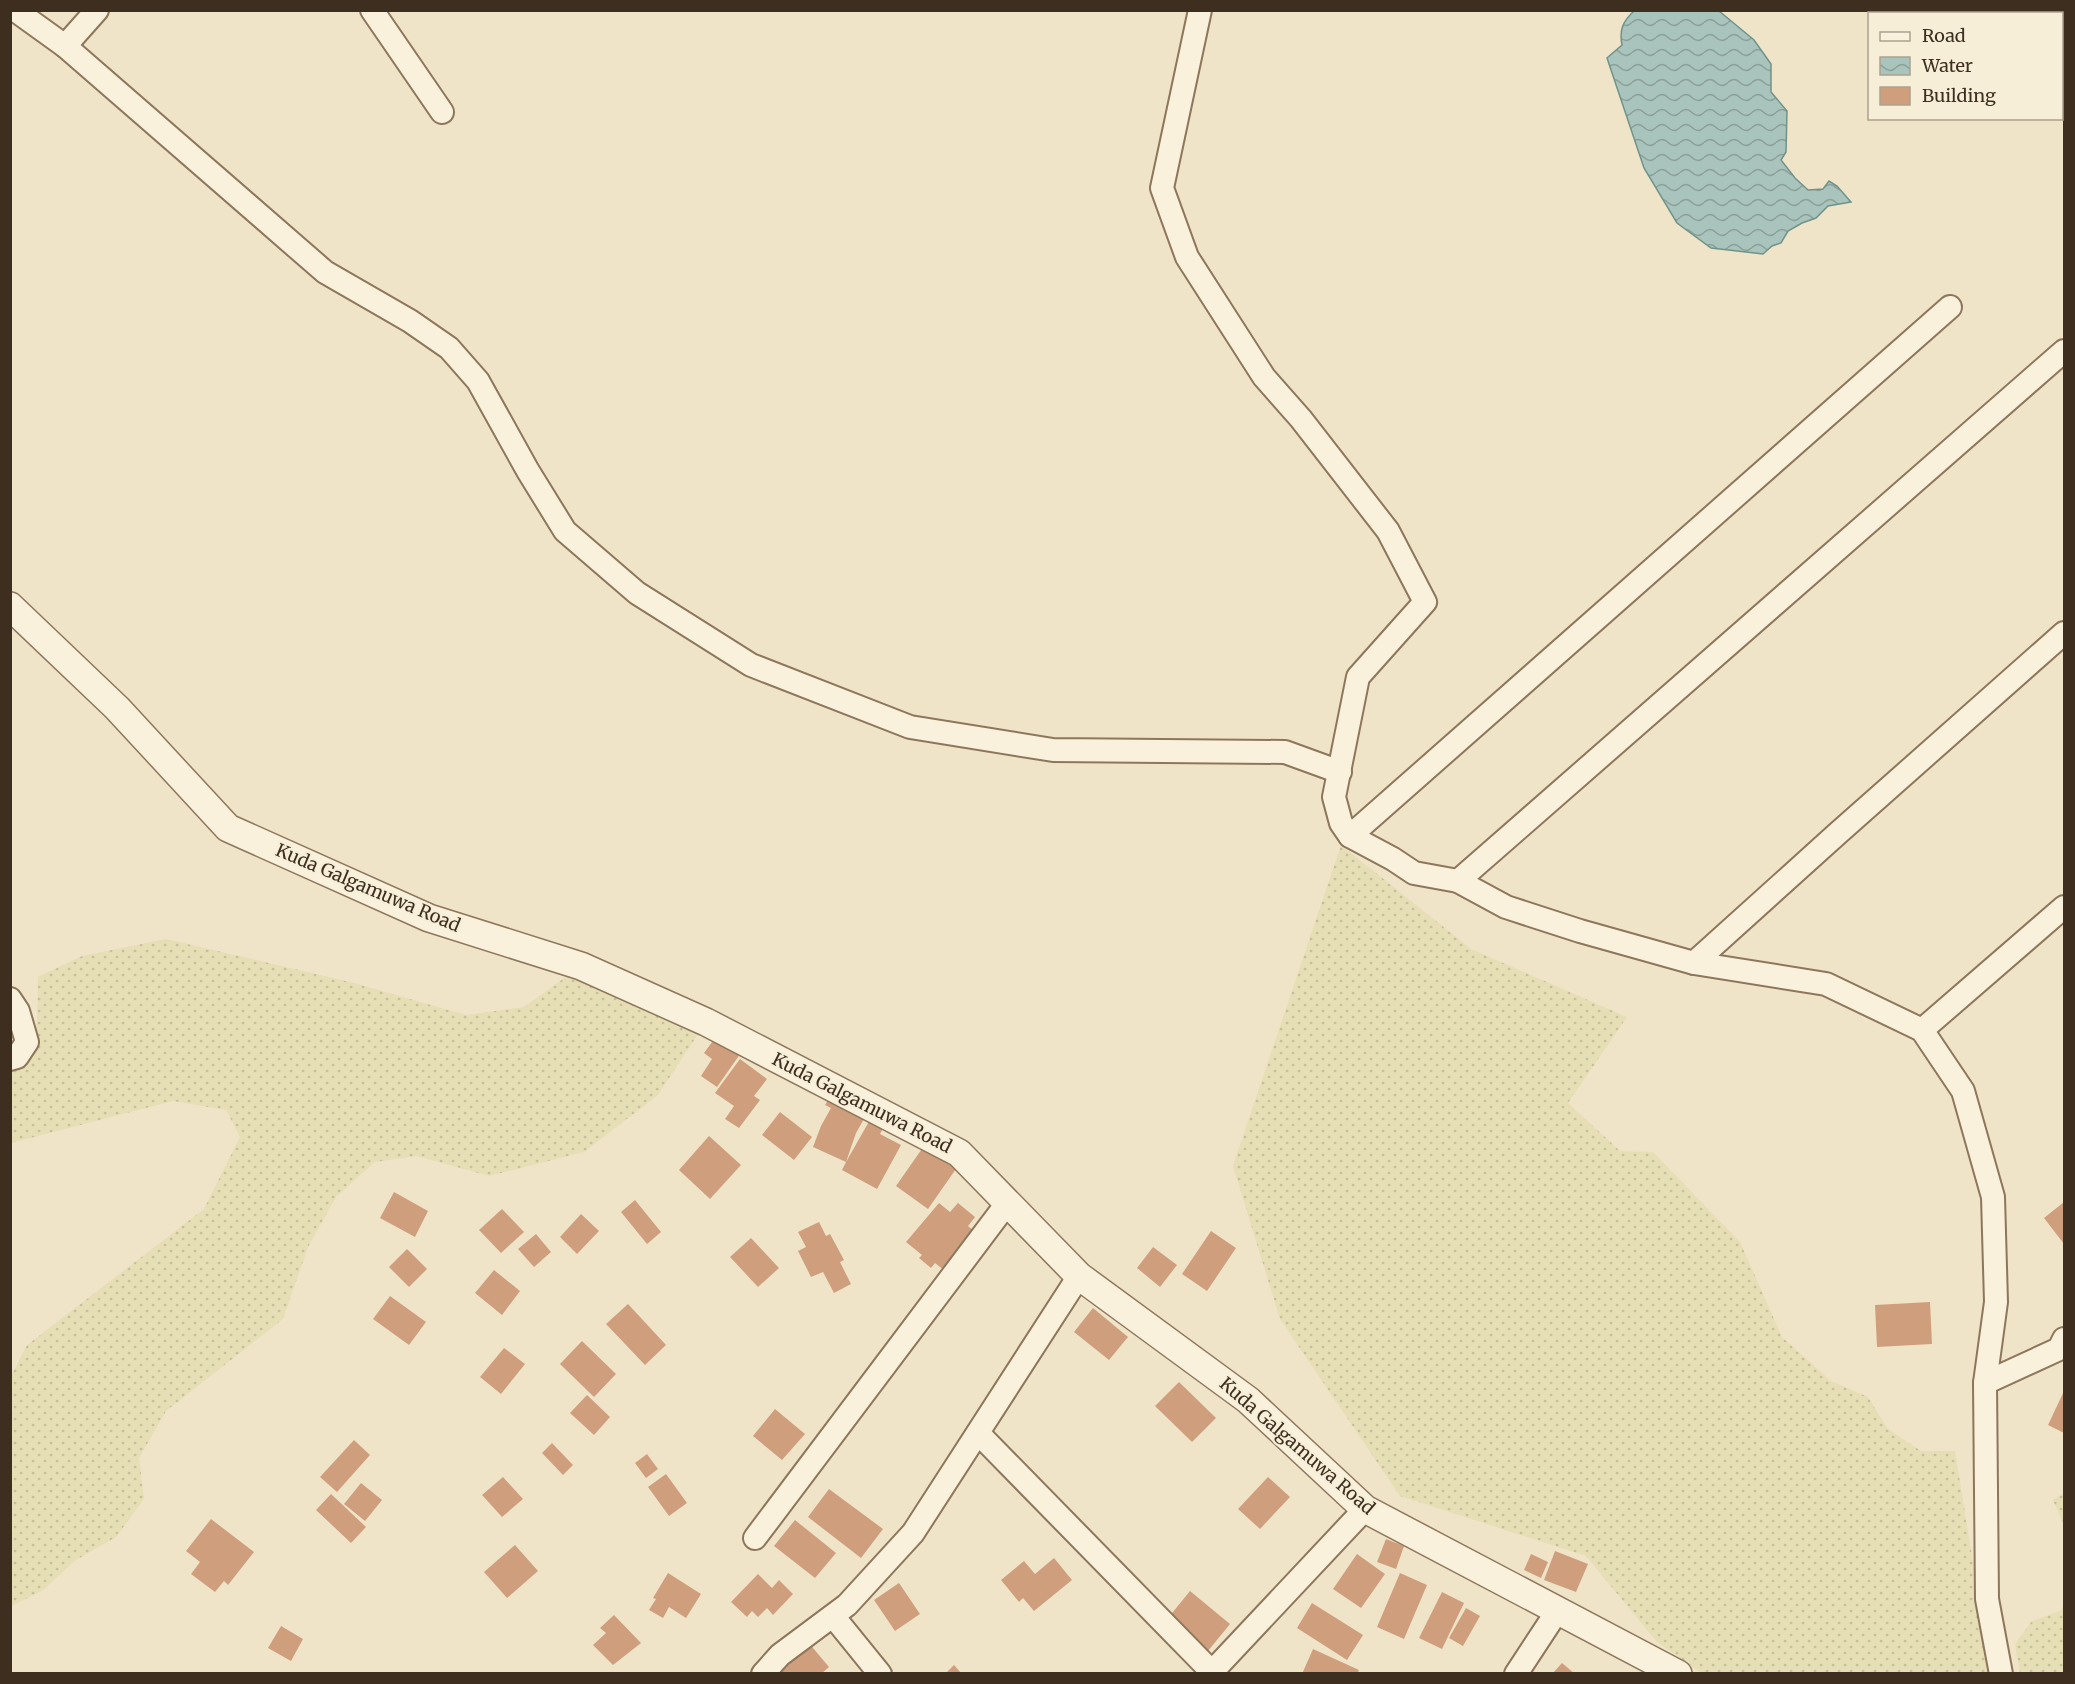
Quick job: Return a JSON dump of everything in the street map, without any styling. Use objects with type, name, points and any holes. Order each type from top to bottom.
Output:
[{"type":"street","points":[[15,10],[65,46],[325,272],[410,321],[449,348],[478,381],[528,471],[565,531],[638,592],[751,665],[920,729],[1053,750],[1285,752],[1340,772]]},
{"type":"street","points":[[65,46],[97,10]]},
{"type":"street","points":[[372,10],[442,112]]},
{"type":"street","points":[[1200,10],[1161,188],[1187,257],[1264,377],[1388,531],[1425,602],[1359,676],[1334,797],[1341,823],[1350,836],[1414,873],[1458,881],[1506,907],[1645,951],[1694,963],[1826,984],[1922,1030],[1963,1091],[1993,1197],[1996,1302],[1985,1383],[1987,1599],[2001,1674]]},
{"type":"street","points":[[1350,836],[1950,308]]},
{"type":"street","points":[[1458,881],[2064,351]]},
{"type":"street","name":"Kuda Galgamuwa Road","points":[[10,606],[117,708],[228,828],[429,918],[581,966],[706,1022],[959,1153],[1079,1276],[1248,1400],[1365,1509],[1678,1674]]},
{"type":"street","points":[[1694,963],[2064,633]]},
{"type":"street","points":[[1922,1030],[2064,907]]},
{"type":"street","points":[[10,999],[18,1011],[27,1042],[17,1057],[10,1059]]},
{"type":"street","points":[[755,1538],[1008,1202]]},
{"type":"street","points":[[763,1674],[780,1655],[847,1605],[913,1533],[1079,1276]]},
{"type":"street","points":[[1985,1383],[2063,1346]]},
{"type":"street","points":[[978,1433],[1211,1673],[1365,1509]]},
{"type":"street","points":[[1516,1674],[1558,1610]]},
{"type":"street","points":[[833,1616],[880,1674]]},
{"type":"shaded area","points":[[1341,845],[1471,949],[1627,1017],[1568,1103],[1620,1151],[1653,1152],[1740,1242],[1782,1337],[1831,1381],[1868,1397],[1888,1429],[1921,1451],[1955,1451],[1991,1673],[1701,1673],[1657,1642],[1586,1556],[1400,1496],[1280,1319],[1233,1166]]},
{"type":"shaded area","points":[[166,939],[354,983],[466,1015],[524,1007],[581,966],[706,1022],[658,1095],[584,1152],[489,1176],[417,1156],[375,1162],[336,1197],[308,1247],[283,1319],[166,1411],[139,1458],[144,1499],[116,1537],[76,1560],[42,1591],[11,1606],[10,1378],[27,1345],[204,1209],[240,1137],[226,1110],[173,1101],[11,1143],[11,1046],[21,1043],[37,1025],[38,977],[82,956]]},
{"type":"shaded area","points":[[2064,1493],[2064,1526],[2053,1500]]},
{"type":"shaded area","points":[[2064,1605],[2064,1673],[2020,1673],[2015,1644],[2032,1621],[2060,1611]]},
{"type":"water","points":[[1634,11],[1719,11],[1754,40],[1771,64],[1771,92],[1787,111],[1786,152],[1781,160],[1808,190],[1823,189],[1829,181],[1837,186],[1851,202],[1828,206],[1816,218],[1788,231],[1781,243],[1772,246],[1763,254],[1711,248],[1677,223],[1644,168],[1607,58],[1622,45],[1623,26]]},
{"type":"building","points":[[718,1034],[743,1050],[717,1087],[701,1076],[712,1059],[704,1053]]},
{"type":"building","points":[[740,1059],[767,1079],[754,1096],[760,1100],[739,1128],[725,1119],[734,1106],[715,1093]]},
{"type":"building","points":[[832,1094],[868,1112],[856,1133],[846,1162],[813,1147],[831,1108],[825,1105]]},
{"type":"building","points":[[875,1111],[888,1118],[880,1134],[901,1145],[877,1189],[842,1170]]},
{"type":"building","points":[[780,1112],[812,1137],[794,1160],[762,1135]]},
{"type":"building","points":[[709,1136],[741,1165],[710,1199],[679,1170]]},
{"type":"building","points":[[926,1143],[958,1166],[928,1209],[896,1186]]},
{"type":"building","points":[[394,1192],[428,1211],[415,1237],[380,1218]]},
{"type":"building","points":[[635,1200],[661,1232],[647,1244],[621,1212]]},
{"type":"building","points":[[2064,1202],[2064,1244],[2044,1218]]},
{"type":"building","points":[[939,1203],[950,1212],[958,1203],[975,1217],[968,1226],[976,1233],[945,1271],[935,1263],[931,1268],[919,1258],[922,1255],[906,1242]]},
{"type":"building","points":[[502,1209],[524,1232],[501,1253],[479,1230]]},
{"type":"building","points":[[581,1214],[599,1231],[577,1254],[560,1237]]},
{"type":"building","points":[[819,1222],[826,1236],[830,1234],[844,1260],[840,1262],[851,1284],[834,1293],[823,1272],[811,1277],[798,1251],[806,1247],[798,1232]]},
{"type":"building","points":[[1211,1231],[1236,1248],[1207,1291],[1182,1274]]},
{"type":"building","points":[[536,1234],[551,1252],[534,1267],[518,1249]]},
{"type":"building","points":[[751,1238],[779,1268],[758,1287],[730,1257]]},
{"type":"building","points":[[1153,1247],[1177,1265],[1160,1287],[1137,1268]]},
{"type":"building","points":[[407,1249],[427,1269],[409,1287],[389,1267]]},
{"type":"building","points":[[494,1270],[520,1291],[502,1315],[475,1293]]},
{"type":"building","points":[[390,1296],[426,1322],[409,1345],[373,1319]]},
{"type":"building","points":[[1930,1302],[1932,1344],[1877,1347],[1875,1305]]},
{"type":"building","points":[[628,1304],[666,1345],[645,1365],[606,1324]]},
{"type":"building","points":[[1093,1308],[1128,1337],[1109,1360],[1074,1332]]},
{"type":"building","points":[[582,1341],[616,1374],[594,1397],[560,1364]]},
{"type":"building","points":[[504,1348],[525,1364],[501,1394],[480,1377]]},
{"type":"building","points":[[1179,1382],[1216,1418],[1192,1442],[1155,1406]]},
{"type":"building","points":[[2064,1391],[2064,1433],[2048,1425]]},
{"type":"building","points":[[587,1395],[610,1417],[594,1435],[570,1413]]},
{"type":"building","points":[[775,1409],[805,1434],[782,1460],[753,1436]]},
{"type":"building","points":[[354,1440],[370,1455],[337,1492],[320,1477]]},
{"type":"building","points":[[552,1443],[573,1465],[563,1475],[542,1453]]},
{"type":"building","points":[[647,1454],[658,1469],[646,1478],[635,1463]]},
{"type":"building","points":[[666,1474],[687,1503],[669,1516],[648,1487]]},
{"type":"building","points":[[503,1477],[523,1499],[502,1517],[482,1495]]},
{"type":"building","points":[[1268,1477],[1290,1497],[1260,1529],[1238,1509]]},
{"type":"building","points":[[361,1483],[382,1500],[365,1521],[344,1504]]},
{"type":"building","points":[[829,1489],[883,1529],[861,1558],[808,1517]]},
{"type":"building","points":[[331,1494],[366,1527],[351,1543],[316,1510]]},
{"type":"building","points":[[211,1519],[254,1552],[228,1585],[224,1581],[215,1592],[191,1574],[200,1562],[186,1551]]},
{"type":"building","points":[[795,1520],[836,1553],[815,1578],[774,1546]]},
{"type":"building","points":[[1386,1539],[1404,1546],[1396,1569],[1377,1562]]},
{"type":"building","points":[[515,1545],[538,1571],[507,1598],[484,1572]]},
{"type":"building","points":[[1555,1551],[1588,1564],[1576,1592],[1544,1580]]},
{"type":"building","points":[[1357,1554],[1385,1574],[1361,1608],[1333,1589]]},
{"type":"building","points":[[1531,1554],[1548,1562],[1541,1578],[1524,1570]]},
{"type":"building","points":[[1054,1558],[1072,1580],[1034,1611],[1023,1598],[1019,1602],[1001,1580],[1024,1561],[1035,1574]]},
{"type":"building","points":[[668,1573],[701,1594],[686,1618],[669,1607],[663,1618],[649,1610],[656,1599],[653,1598]]},
{"type":"building","points":[[1400,1573],[1427,1585],[1404,1639],[1377,1627]]},
{"type":"building","points":[[758,1574],[772,1588],[779,1580],[793,1594],[773,1615],[767,1608],[758,1617],[752,1611],[747,1617],[731,1602]]},
{"type":"building","points":[[899,1583],[920,1614],[895,1631],[874,1600]]},
{"type":"building","points":[[1190,1591],[1230,1624],[1208,1651],[1168,1618]]},
{"type":"building","points":[[1442,1592],[1464,1603],[1442,1649],[1419,1638]]},
{"type":"building","points":[[1312,1603],[1363,1635],[1347,1660],[1297,1628]]},
{"type":"building","points":[[1466,1608],[1480,1616],[1463,1646],[1449,1638]]},
{"type":"building","points":[[614,1615],[641,1643],[613,1665],[593,1645],[606,1633],[600,1628]]},
{"type":"building","points":[[281,1626],[303,1639],[291,1661],[268,1648]]},
{"type":"building","points":[[808,1642],[829,1667],[821,1674],[779,1674],[775,1669]]},
{"type":"building","points":[[1313,1649],[1359,1670],[1357,1674],[1302,1674]]},
{"type":"building","points":[[1562,1663],[1575,1674],[1552,1674]]},
{"type":"building","points":[[954,1665],[962,1674],[945,1674]]}]
